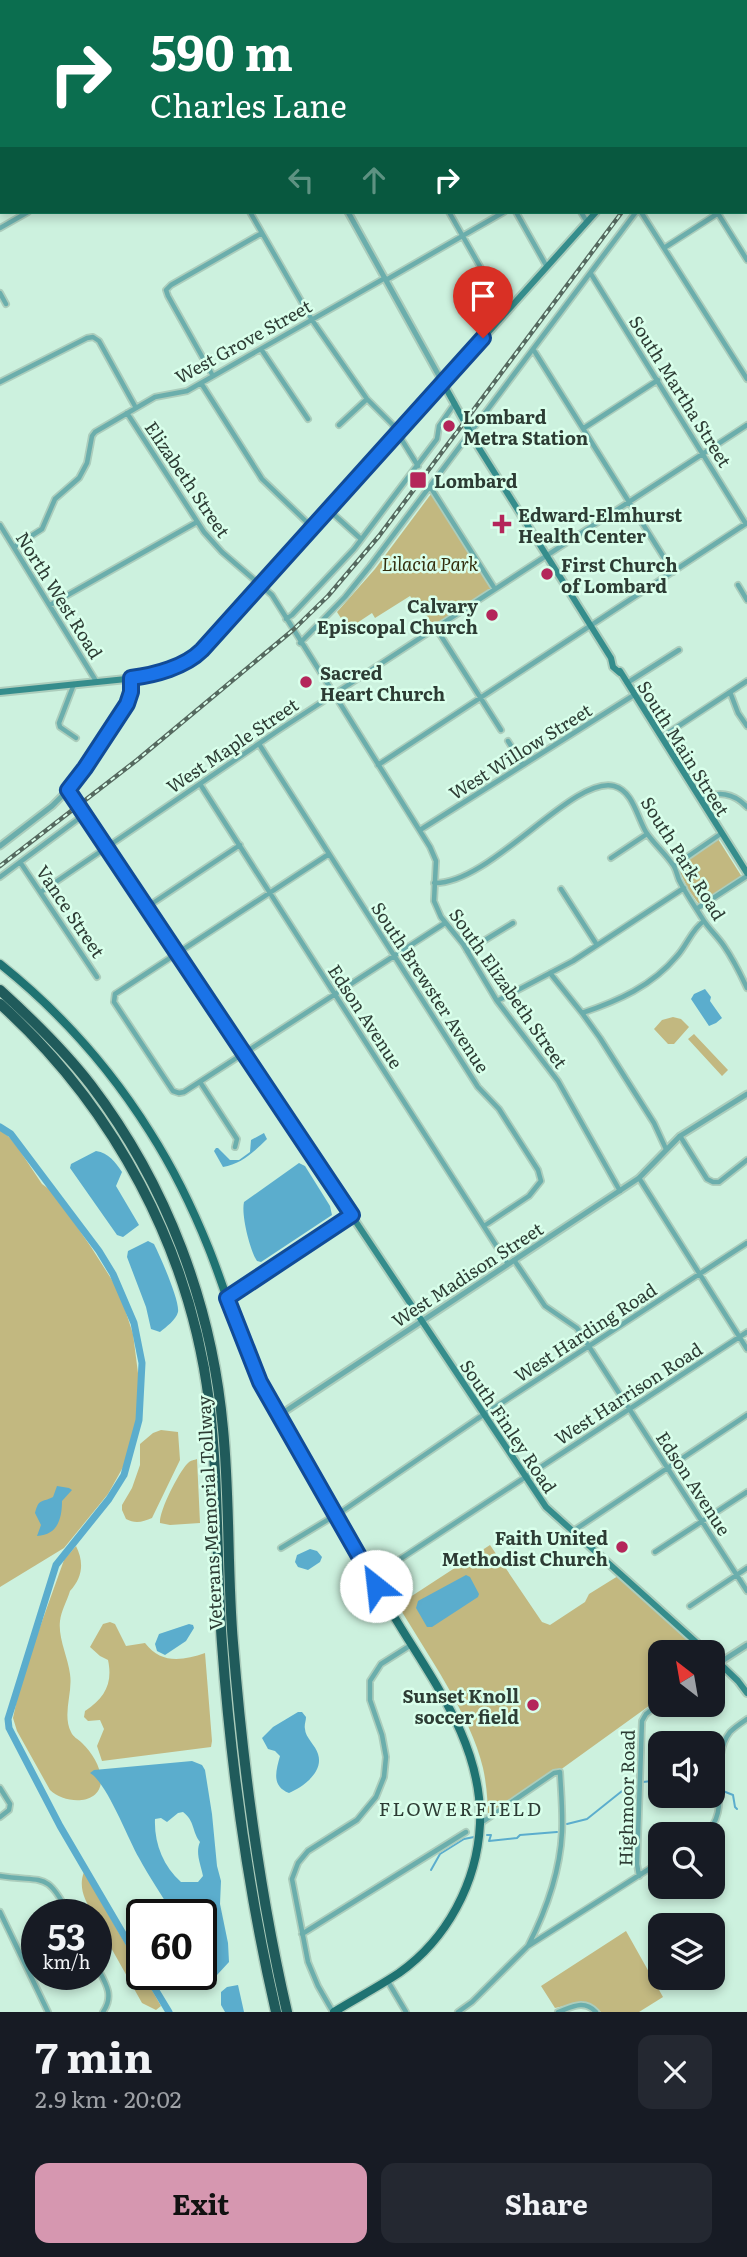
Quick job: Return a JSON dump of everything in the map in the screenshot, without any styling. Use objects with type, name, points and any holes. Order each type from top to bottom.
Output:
[{"type":"highway","name":"Veterans Memorial Tollway","points":[[0,990],[65,1054],[91,1085],[122,1130],[162,1202],[197,1292],[211,1349],[223,1432],[233,1641],[248,1787],[266,1907],[287,2012]]},
{"type":"highway","name":"Veterans Memorial Tollway","points":[[0,1004],[55,1060],[98,1114],[119,1147],[162,1229],[189,1304],[201,1353],[212,1434],[222,1642],[232,1752],[253,1897],[276,2012]]},
{"type":"main road","points":[[0,692],[148,675],[195,657],[594,214]]},
{"type":"main road","name":"South Main Street","points":[[443,383],[470,433],[747,875]]},
{"type":"main road","points":[[68,790],[127,704],[131,692],[131,678]]},
{"type":"main road","name":"South Finley Road","points":[[68,790],[546,1507],[694,1640]]},
{"type":"main road","points":[[0,964],[63,1021],[130,1101],[164,1156],[209,1249],[251,1363],[278,1416],[466,1740],[477,1777],[480,1824],[472,1871],[463,1895],[452,1917],[419,1956],[387,1980],[334,2012]]},
{"type":"main road","points":[[368,1572],[384,1570]]},
{"type":"main road","points":[[376,1586],[377,1577],[384,1570]]},
{"type":"main road","points":[[725,1669],[747,1693]]},
{"type":"street","points":[[0,228],[24,214]]},
{"type":"street","points":[[251,214],[312,320],[366,399],[392,424],[418,466]]},
{"type":"street","points":[[349,214],[443,383]]},
{"type":"street","points":[[450,214],[506,312]]},
{"type":"street","name":"West Grove Street","points":[[14,547],[42,528],[55,499],[79,478],[87,463],[95,432],[159,395],[182,394],[501,214]]},
{"type":"street","points":[[517,214],[547,267]]},
{"type":"street","points":[[582,214],[587,222]]},
{"type":"street","points":[[300,643],[358,582],[637,214]]},
{"type":"street","points":[[640,214],[747,379]]},
{"type":"street","points":[[664,248],[715,214]]},
{"type":"street","points":[[719,214],[747,260]]},
{"type":"street","points":[[213,376],[166,290],[262,233]]},
{"type":"street","name":"South Martha Street","points":[[590,274],[747,523]]},
{"type":"street","points":[[0,293],[6,304]]},
{"type":"street","points":[[0,383],[93,337],[99,341],[136,408]]},
{"type":"street","points":[[261,349],[308,419]]},
{"type":"street","points":[[533,349],[673,572]]},
{"type":"street","points":[[584,428],[657,380]]},
{"type":"street","points":[[201,383],[262,479],[313,528]]},
{"type":"street","points":[[339,425],[366,399]]},
{"type":"street","points":[[286,619],[342,564],[437,439],[441,422],[455,403]]},
{"type":"street","name":"Elizabeth Street","points":[[127,413],[197,522],[222,552],[262,585]]},
{"type":"street","name":"West Maple Street","points":[[41,892],[258,744],[747,425]]},
{"type":"street","points":[[430,488],[495,589]]},
{"type":"street","points":[[329,510],[361,539]]},
{"type":"street","points":[[50,605],[197,522]]},
{"type":"street","points":[[378,765],[747,523]]},
{"type":"street","name":"North West Road","points":[[0,525],[96,681]]},
{"type":"street","name":"South Elizabeth Street","points":[[262,585],[272,595],[433,853],[436,862],[434,901],[445,923],[453,930],[497,1001],[558,1081],[620,1191]]},
{"type":"street","points":[[738,585],[747,600]]},
{"type":"street","points":[[436,628],[501,730]]},
{"type":"street","points":[[627,683],[679,650]]},
{"type":"street","points":[[661,737],[747,681]]},
{"type":"street","points":[[74,683],[59,723],[60,727],[76,738]]},
{"type":"street","points":[[730,692],[738,713],[747,726]]},
{"type":"street","name":"West Willow Street","points":[[420,830],[635,695]]},
{"type":"street","points":[[508,741],[523,765]]},
{"type":"street","name":"South Brewster Avenue","points":[[258,744],[478,1087],[499,1109],[539,1172],[541,1181],[533,1192],[484,1226]]},
{"type":"street","name":"Edson Avenue","points":[[200,784],[484,1226],[545,1306],[573,1325],[589,1346],[747,1591]]},
{"type":"street","name":"South Park Road","points":[[435,883],[456,879],[480,866],[510,847],[559,807],[599,786],[612,785],[629,797],[648,834],[674,866],[684,888],[729,954],[747,988]]},
{"type":"street","points":[[0,846],[52,806],[68,790]]},
{"type":"street","points":[[701,800],[713,794],[726,794],[737,798],[747,807]]},
{"type":"street","points":[[0,877],[85,814]]},
{"type":"street","points":[[674,866],[722,833]]},
{"type":"street","points":[[611,858],[648,834]]},
{"type":"street","points":[[147,907],[240,845]]},
{"type":"street","points":[[330,854],[114,996],[114,1002],[173,1091],[184,1092],[445,923]]},
{"type":"street","name":"Vance Street","points":[[20,862],[97,977]]},
{"type":"street","points":[[698,908],[747,875]]},
{"type":"street","points":[[497,1001],[551,973],[684,888]]},
{"type":"street","points":[[561,889],[597,945]]},
{"type":"street","points":[[582,1013],[625,997],[657,976],[675,959],[704,921]]},
{"type":"street","points":[[467,951],[513,923]]},
{"type":"street","points":[[551,973],[582,1013],[654,1123],[666,1149]]},
{"type":"street","points":[[200,1082],[237,1139],[235,1147]]},
{"type":"street","points":[[747,1094],[680,1136],[707,1179],[711,1181],[719,1182],[747,1160]]},
{"type":"street","name":"West Madison Street","points":[[278,1416],[639,1178],[680,1136]]},
{"type":"street","points":[[639,1178],[747,1349]]},
{"type":"street","points":[[227,1298],[352,1215]]},
{"type":"street","name":"West Harding Road","points":[[281,1548],[747,1243]]},
{"type":"street","name":"West Harrison Road","points":[[384,1570],[747,1332]]},
{"type":"street","points":[[573,1531],[747,1415]]},
{"type":"street","points":[[655,1552],[747,1492]]},
{"type":"street","points":[[690,1605],[747,1568]]},
{"type":"street","points":[[725,1659],[747,1644]]},
{"type":"street","points":[[334,2012],[311,1973],[293,1888],[294,1873],[308,1851],[357,1820],[376,1797],[384,1776],[386,1757],[370,1700],[370,1681],[381,1664],[411,1645]]},
{"type":"street","name":"Highmoor Road","points":[[639,1876],[637,1864],[642,1721],[648,1712]]},
{"type":"street","points":[[716,1822],[718,1773],[724,1744],[731,1731],[747,1719]]},
{"type":"street","points":[[480,1824],[554,1773],[561,1772],[561,1848],[549,1898],[528,1946]]},
{"type":"street","points":[[0,1788],[10,1804],[9,1810],[0,1817]]},
{"type":"street","points":[[302,1934],[466,1832]]},
{"type":"street","points":[[458,2012],[472,2002],[528,1946],[648,1870]]},
{"type":"street","points":[[0,1875],[46,1882],[61,1899]]},
{"type":"street","points":[[0,1912],[48,2012]]},
{"type":"street","points":[[387,1980],[407,2012]]},
{"type":"street","points":[[103,2012],[109,2003],[109,1990]]},
{"type":"street","points":[[558,2012],[583,2004],[592,2007],[596,2012]]},
{"type":"green space","name":"Lilacia Park","points":[[431,494],[492,589],[434,627],[418,602],[410,596],[375,618],[372,613],[348,629],[337,612],[375,569]]},
{"type":"green space","points":[[718,839],[742,877],[703,903],[698,903],[678,868],[688,857]]},
{"type":"green space","points":[[673,1017],[681,1019],[689,1027],[674,1044],[668,1044],[654,1029],[662,1020]]},
{"type":"green space","points":[[694,1034],[728,1070],[722,1076],[688,1039]]},
{"type":"green space","points":[[0,1129],[18,1148],[42,1184],[53,1192],[119,1291],[133,1334],[139,1381],[139,1407],[127,1460],[108,1494],[64,1548],[0,1587]]},
{"type":"green space","points":[[161,1430],[178,1432],[180,1460],[152,1518],[139,1522],[129,1521],[122,1505],[132,1488],[140,1465],[140,1444]]},
{"type":"green space","points":[[197,1459],[200,1523],[160,1523],[166,1502],[179,1476],[188,1463]]},
{"type":"green space","points":[[490,1545],[542,1622],[550,1625],[585,1602],[589,1594],[618,1576],[690,1640],[648,1640],[648,1707],[488,1822],[483,1768],[469,1727],[398,1605]]},
{"type":"green space","points":[[76,1546],[81,1564],[80,1575],[70,1591],[60,1621],[60,1634],[70,1674],[67,1718],[72,1734],[95,1760],[101,1781],[95,1795],[88,1799],[72,1800],[50,1790],[17,1731],[13,1718],[21,1680],[64,1560]]},
{"type":"green space","points":[[103,1624],[115,1624],[126,1646],[145,1643],[158,1655],[172,1659],[205,1653],[211,1747],[102,1761],[97,1746],[104,1729],[100,1720],[88,1721],[84,1717],[85,1711],[98,1701],[108,1683],[108,1660],[90,1647]]},
{"type":"green space","points":[[84,1872],[100,1899],[85,1899],[82,1883]]},
{"type":"green space","points":[[112,1921],[126,1945],[126,1974],[112,1950]]},
{"type":"green space","points":[[626,1931],[648,1970],[648,1990],[659,1990],[663,1997],[639,2012],[601,2012],[591,2004],[582,2002],[555,2008],[541,1986]]},
{"type":"green space","points":[[135,1990],[152,1990],[161,2006],[156,2010],[142,2003]]},
{"type":"water","points":[[705,989],[722,1018],[709,1026],[691,999],[694,994]]},
{"type":"water","points":[[264,1133],[267,1139],[252,1153],[236,1163],[223,1167],[214,1151],[216,1148],[230,1160],[239,1160],[250,1152],[251,1140]]},
{"type":"water","points":[[96,1151],[108,1156],[122,1172],[116,1186],[139,1225],[123,1237],[117,1235],[70,1168],[71,1164]]},
{"type":"water","points":[[299,1163],[305,1166],[330,1206],[332,1215],[261,1262],[257,1261],[247,1232],[244,1202]]},
{"type":"water","points":[[148,1241],[154,1244],[157,1250],[178,1306],[175,1318],[160,1332],[151,1329],[146,1307],[127,1257],[128,1251]]},
{"type":"water","points":[[57,1486],[72,1490],[62,1501],[60,1519],[54,1529],[37,1536],[41,1525],[35,1513],[36,1508],[41,1502],[53,1497]]},
{"type":"water","points":[[310,1549],[317,1551],[322,1557],[320,1562],[308,1570],[298,1567],[295,1562],[297,1555]]},
{"type":"water","points":[[466,1575],[470,1577],[478,1597],[432,1627],[427,1627],[416,1608],[418,1601]]},
{"type":"water","points":[[189,1624],[194,1628],[186,1641],[165,1655],[157,1651],[155,1644],[159,1634]]},
{"type":"water","points":[[302,1712],[306,1717],[305,1732],[317,1751],[319,1761],[311,1778],[289,1793],[279,1786],[276,1778],[280,1756],[268,1749],[262,1738],[273,1727]]},
{"type":"water","points":[[192,1761],[202,1765],[212,1814],[221,1881],[220,1904],[228,1943],[229,1962],[217,1975],[217,1899],[164,1899],[143,1865],[110,1799],[90,1773],[94,1770]],"holes":[[[183,1812],[192,1823],[200,1842],[198,1855],[203,1876],[198,1882],[181,1882],[161,1854],[155,1819],[161,1818],[167,1822]]]},
{"type":"water","points":[[238,1985],[244,2012],[225,2012],[221,2005],[221,1992],[227,1987]]},
{"type":"waterway","points":[[0,1127],[11,1134],[99,1251],[113,1274],[134,1323],[142,1363],[139,1420],[124,1475],[109,1499],[56,1565],[8,1719],[9,1728],[60,1826],[126,1939]]},
{"type":"waterway","points":[[643,1782],[648,1781]]},
{"type":"waterway","points":[[567,1824],[587,1819],[637,1782]]},
{"type":"waterway","points":[[725,1792],[733,1795],[737,1809]]},
{"type":"waterway","points":[[487,1835],[491,1835],[489,1841],[557,1832]]},
{"type":"waterway","points":[[431,1870],[440,1854],[464,1839],[474,1837]]},
{"type":"waterway","points":[[156,1990],[169,2012]]},
{"type":"railway","points":[[0,866],[137,760],[293,630],[328,596],[379,536],[620,214]]},
{"type":"place","name":"Lombard Metra Station","points":[[449,426]]},
{"type":"place","name":"Lombard","points":[[418,480]]},
{"type":"place","name":"Edward-Elmhurst Health Center","points":[[502,524]]},
{"type":"place","name":"First Church of Lombard","points":[[547,574]]},
{"type":"place","name":"Calvary Episcopal Church","points":[[492,615]]},
{"type":"place","name":"Sacred Heart Church","points":[[306,682]]},
{"type":"place","name":"Faith United Methodist Church","points":[[622,1547]]},
{"type":"place","name":"Sunset Knoll soccer field","points":[[533,1705]]},
{"type":"district","name":"FLOWERFIELD","points":[[461,1808]]},
{"type":"route","points":[[376,1586],[260,1382],[227,1298],[352,1215],[68,790],[79,778],[127,704],[131,692],[131,678],[148,675],[195,657],[483,338]]}]
